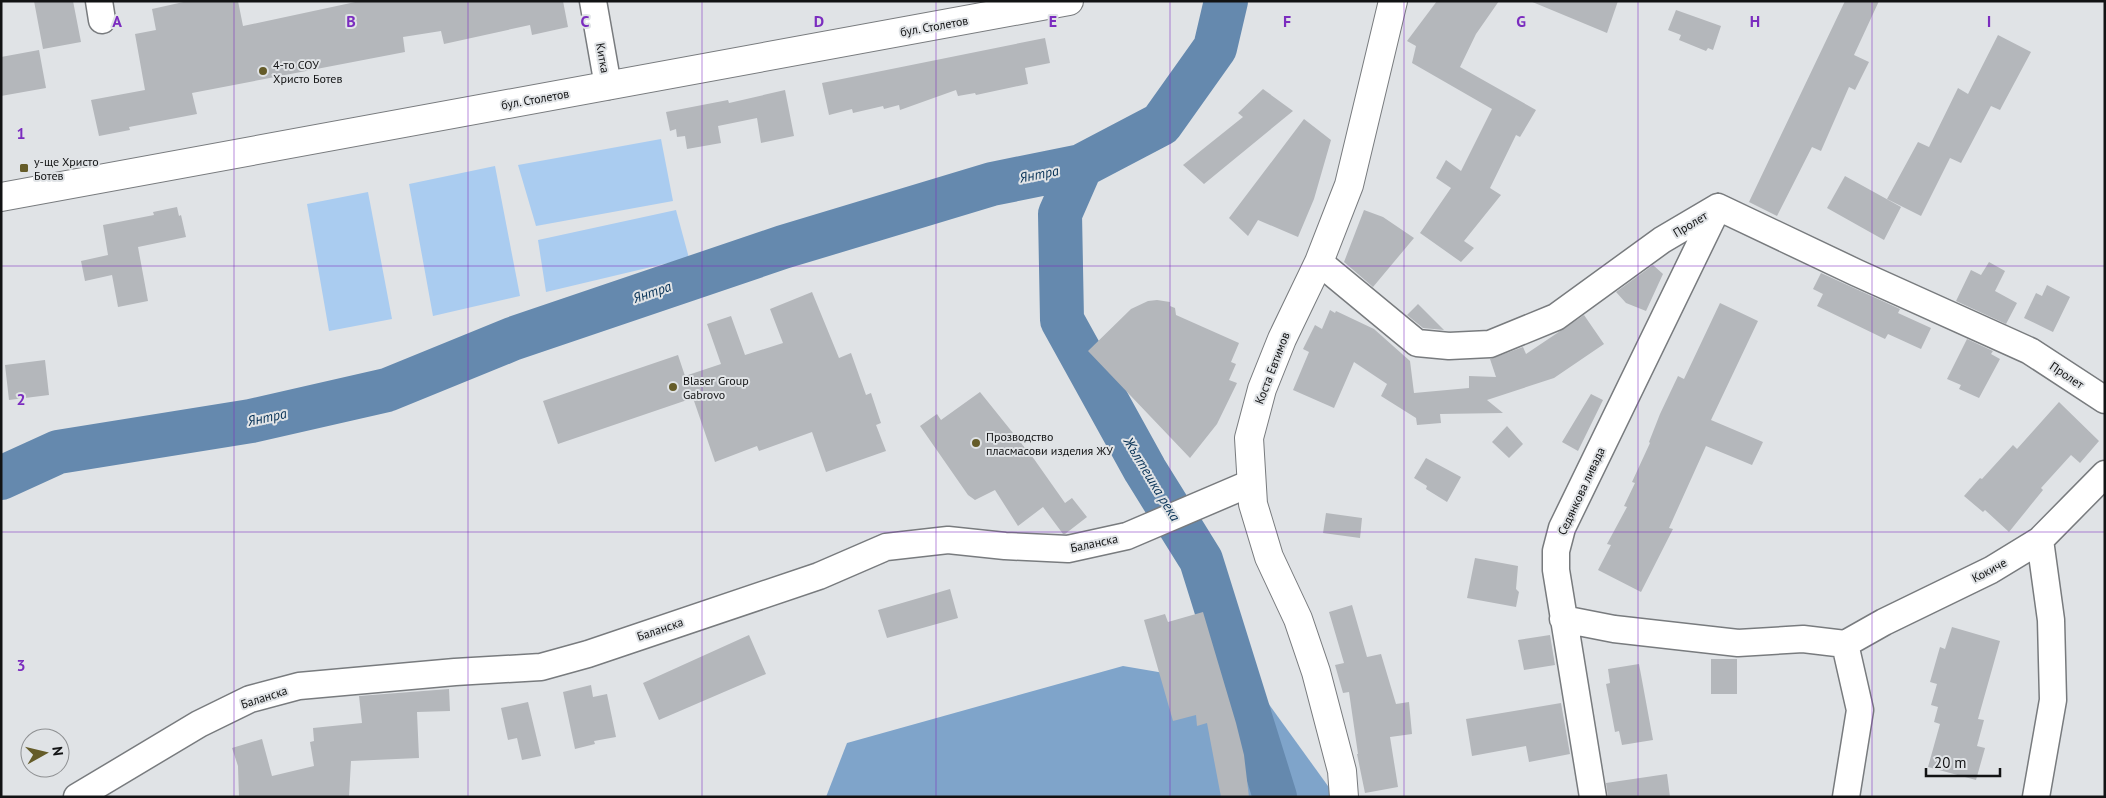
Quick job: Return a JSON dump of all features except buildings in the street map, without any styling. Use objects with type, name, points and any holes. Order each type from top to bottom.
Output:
[{"type":"main road","name":"бул. Столетов","points":[[1,197],[1069,1]]},
{"type":"main road","name":"Коста Евтимов","points":[[1344,797],[1342,771],[1316,672],[1298,618],[1269,557],[1253,504],[1250,483],[1250,438],[1262,389],[1282,339],[1319,262],[1349,185],[1394,1]]},
{"type":"street","name":"Китка","points":[[593,1],[608,86]]},
{"type":"street","name":"Пролет","points":[[1319,262],[1417,342],[1449,346],[1490,344],[1556,317],[1662,240],[1718,207],[1857,273],[2030,351],[2105,400]]},
{"type":"street","name":"Седянкова ливада","points":[[1593,797],[1562,619],[1556,570],[1556,551],[1562,528],[1718,207]]},
{"type":"street","points":[[2036,797],[2052,700],[2051,620],[2040,540],[2105,474]]},
{"type":"street","name":"Баланска","points":[[77,797],[199,724],[250,699],[299,686],[455,672],[541,667],[588,654],[819,576],[886,547],[948,540],[1005,546],[1068,549],[1127,536],[1250,483]]},
{"type":"street","name":"Кокиче","points":[[1845,644],[1884,622],[1991,570],[2040,540]]},
{"type":"street","points":[[1562,619],[1614,629],[1738,643],[1803,639],[1845,644],[1860,710],[1846,797]]},
{"type":"shaded area","points":[[661,139],[673,201],[536,226],[518,165]]},
{"type":"shaded area","points":[[495,166],[520,296],[433,316],[409,184]]},
{"type":"shaded area","points":[[368,192],[392,319],[329,331],[307,204]]},
{"type":"shaded area","points":[[676,210],[689,258],[546,292],[538,240]]},
{"type":"shaded area","points":[[1123,666],[1258,689],[1333,793],[1333,797],[826,797],[847,743]]},
{"type":"waterway","name":"Янтра","points":[[1,478],[58,452],[251,421],[387,390],[512,339],[783,247],[992,184],[1081,166],[1161,124],[1215,48],[1226,1]]},
{"type":"waterway","name":"Жълтешка река","points":[[1081,166],[1060,214],[1062,320],[1145,470],[1201,560],[1275,797]]},
{"type":"place","name":"4-то СОУ Христо Ботев","points":[[263,71]]},
{"type":"place","name":"у-ще Христо Ботев","points":[[24,168]]},
{"type":"place","name":"Blaser Group Gabrovo","points":[[673,387]]},
{"type":"place","name":"Прозводство пласмасови изделия ЖУ","points":[[976,443]]}]
